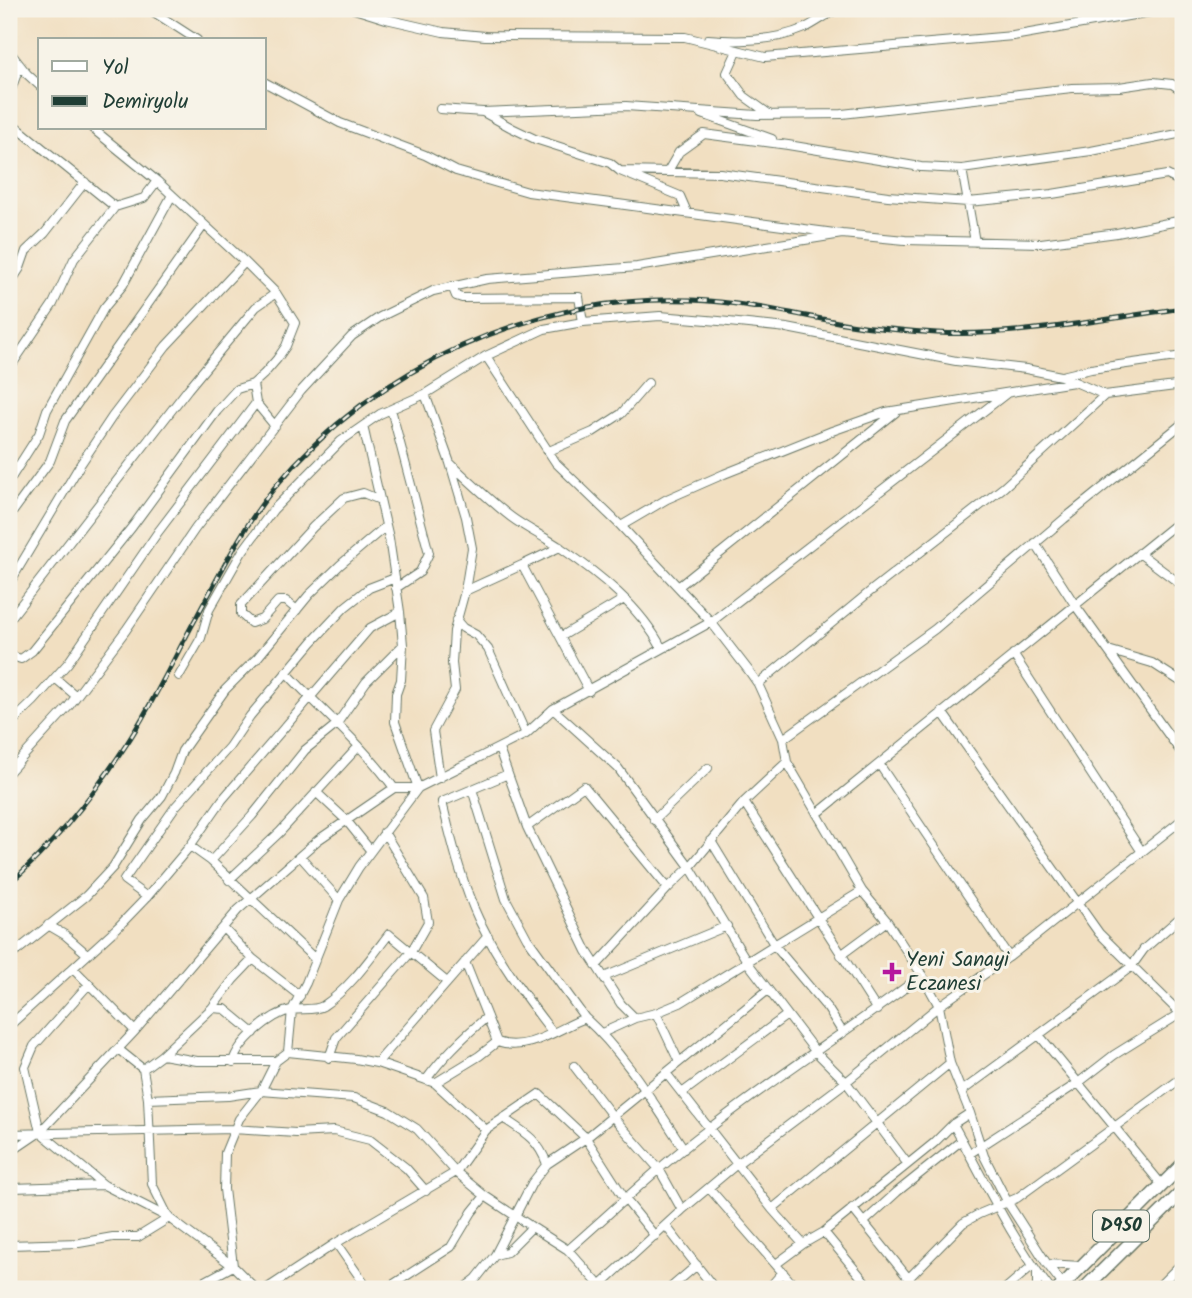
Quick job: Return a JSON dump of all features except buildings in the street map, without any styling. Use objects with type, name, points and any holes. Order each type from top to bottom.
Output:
[{"type":"highway","name":"D950","points":[[1063,1288],[1081,1266],[1183,1164]]},
{"type":"highway","name":"D950","points":[[1084,1289],[1095,1284],[1183,1191]]},
{"type":"street","points":[[149,9],[194,38]]},
{"type":"street","points":[[354,9],[443,32],[485,36],[685,37],[740,42],[804,28],[838,9]]},
{"type":"street","points":[[685,37],[765,57],[1013,36],[1168,9]]},
{"type":"street","points":[[9,51],[38,84]]},
{"type":"street","points":[[737,51],[727,73],[744,96],[769,114]]},
{"type":"street","points":[[9,95],[20,65]]},
{"type":"street","points":[[440,109],[483,112],[626,106],[769,114],[842,114],[1072,88],[1119,87],[1153,82],[1172,84],[1183,91]]},
{"type":"street","points":[[266,83],[340,123],[425,155],[456,171],[528,192],[905,240],[1041,243],[1117,233],[1183,220]]},
{"type":"street","points":[[693,110],[788,145]]},
{"type":"street","points":[[483,112],[535,139],[610,163],[620,171],[680,197],[687,212]]},
{"type":"street","points":[[9,121],[115,207]]},
{"type":"street","points":[[9,655],[22,659],[32,651],[132,527],[217,411],[237,389],[253,384],[264,374],[286,346],[295,323],[276,293],[245,262],[157,181],[94,130]]},
{"type":"street","points":[[668,171],[678,152],[704,134],[921,167],[962,169],[1079,153],[1183,133]]},
{"type":"street","points":[[962,169],[975,242]]},
{"type":"street","points":[[620,171],[720,173],[888,197],[968,202],[1052,194],[1167,175],[1177,180],[1183,189]]},
{"type":"street","points":[[9,369],[53,304],[74,259],[115,207],[144,198],[157,181]]},
{"type":"street","points":[[9,285],[20,268],[26,251],[45,233],[85,182]]},
{"type":"street","points":[[9,481],[38,434],[47,410],[104,308],[123,285],[172,195]]},
{"type":"street","points":[[9,517],[50,461],[65,421],[204,225]]},
{"type":"street","points":[[9,772],[76,696],[126,630],[195,529],[301,391],[352,335],[380,317],[433,291],[452,286],[522,275],[637,267],[842,234]]},
{"type":"street","points":[[9,584],[112,417],[166,346],[245,262]]},
{"type":"street","points":[[452,286],[456,296],[462,298],[579,297],[583,322]]},
{"type":"street","points":[[9,620],[188,389],[256,307],[276,293]]},
{"type":"street","points":[[179,676],[201,638],[209,610],[242,552],[265,520],[341,441],[391,409],[425,394],[486,356],[544,329],[583,322],[660,316],[787,328],[956,361],[1062,376],[1105,395],[1183,385]]},
{"type":"street","points":[[486,356],[556,463],[621,526],[710,622],[758,684],[783,739],[787,762],[863,891],[887,921],[939,1006],[950,1063],[981,1147],[1009,1203],[1063,1288]]},
{"type":"street","points":[[1062,376],[1091,369],[1183,356]]},
{"type":"street","points":[[621,526],[667,499],[832,431],[899,410],[1074,382]]},
{"type":"street","points":[[549,451],[593,432],[621,414],[648,383]]},
{"type":"street","points":[[253,384],[257,403],[275,426]]},
{"type":"street","points":[[288,1052],[292,1010],[339,900],[370,851],[418,789],[526,734],[553,709],[710,622],[1007,393]]},
{"type":"street","points":[[425,394],[450,463],[472,548],[465,591],[456,620],[452,663],[455,690],[433,731],[440,778]]},
{"type":"street","points":[[758,684],[1004,486],[1105,395]]},
{"type":"street","points":[[9,725],[68,663],[158,532],[257,403]]},
{"type":"street","points":[[391,409],[429,553],[420,572],[396,588]]},
{"type":"street","points":[[678,587],[899,410]]},
{"type":"street","points":[[783,739],[935,629],[1035,543],[1183,423]]},
{"type":"street","points":[[363,426],[386,526],[400,612],[403,645],[394,722],[418,789]]},
{"type":"street","points":[[450,463],[512,518],[560,547],[624,599],[654,632],[662,649]]},
{"type":"street","points":[[297,610],[286,601],[278,601],[262,619],[251,624],[241,614],[241,605],[313,527],[344,498],[363,493],[380,500]]},
{"type":"street","points":[[817,814],[1183,518]]},
{"type":"street","points":[[9,957],[86,896],[113,867],[142,820],[162,796],[182,751],[225,690],[340,565],[386,526]]},
{"type":"street","points":[[1035,543],[1075,604],[1183,755]]},
{"type":"street","points":[[465,591],[560,547]]},
{"type":"street","points":[[1139,553],[1183,586]]},
{"type":"street","points":[[522,565],[589,691]]},
{"type":"street","points":[[147,897],[124,880],[175,807],[229,747],[286,672],[345,607],[369,588],[395,578]]},
{"type":"street","points":[[562,636],[624,599]]},
{"type":"street","points":[[9,1026],[147,897],[190,846],[222,800],[370,628],[400,612]]},
{"type":"street","points":[[456,620],[463,628],[476,635],[488,649],[526,734]]},
{"type":"street","points":[[211,861],[252,816],[305,750],[336,725],[366,682],[403,645]]},
{"type":"street","points":[[1108,650],[1152,663],[1183,683]]},
{"type":"street","points":[[1013,654],[1142,852]]},
{"type":"street","points":[[286,672],[336,725],[373,759],[394,788]]},
{"type":"street","points":[[55,678],[76,696]]},
{"type":"street","points":[[553,709],[618,768],[690,867],[748,963],[815,1051],[846,1082],[907,1163]]},
{"type":"street","points":[[942,712],[1099,933],[1182,1014],[1114,1055],[1078,1083],[970,1154]]},
{"type":"street","points":[[229,880],[280,832],[359,746]]},
{"type":"street","points":[[499,749],[527,827],[587,951],[621,1004],[635,1018]]},
{"type":"street","points":[[596,965],[690,867],[744,802],[787,762]]},
{"type":"street","points":[[879,764],[1009,957]]},
{"type":"street","points":[[654,820],[708,768]]},
{"type":"street","points":[[508,774],[442,803],[478,919],[527,999],[553,1032]]},
{"type":"street","points":[[527,827],[584,786],[668,888]]},
{"type":"street","points":[[9,1153],[40,1132],[135,1031],[238,910],[252,901],[299,856],[346,820],[394,788],[418,789]]},
{"type":"street","points":[[472,789],[506,899],[527,938],[585,1018],[602,1033],[646,1091],[684,1149]]},
{"type":"street","points":[[316,792],[346,820],[370,851]]},
{"type":"street","points":[[744,802],[877,1010]]},
{"type":"street","points":[[148,1099],[228,1096],[261,1091],[354,1098],[387,1111],[417,1129],[456,1172],[485,1196],[568,1250],[599,1288],[682,1210],[737,1164],[846,1082],[939,1006],[1009,957],[1183,818]]},
{"type":"street","points":[[329,1058],[337,1038],[411,952],[428,922],[424,898],[384,832]]},
{"type":"street","points":[[711,841],[775,946],[828,1009],[843,1033]]},
{"type":"street","points":[[190,846],[211,861],[315,959]]},
{"type":"street","points":[[299,856],[339,900]]},
{"type":"street","points":[[602,1033],[635,1018],[680,1003],[863,891]]},
{"type":"street","points":[[962,1091],[1131,967],[1144,949],[1183,915]]},
{"type":"street","points":[[841,955],[887,921]]},
{"type":"street","points":[[48,925],[65,935],[87,954]]},
{"type":"street","points":[[604,977],[727,926]]},
{"type":"street","points":[[223,928],[253,959],[300,996]]},
{"type":"street","points":[[233,1062],[234,1055],[254,1033],[277,1014],[320,1008],[344,989],[388,934],[447,982]]},
{"type":"street","points":[[377,1063],[488,936]]},
{"type":"street","points":[[143,1069],[212,1008],[253,959]]},
{"type":"street","points":[[465,962],[497,1042],[509,1046],[524,1045],[585,1018]]},
{"type":"street","points":[[72,968],[135,1031]]},
{"type":"street","points":[[568,1250],[708,1128],[877,1010],[922,975]]},
{"type":"street","points":[[89,984],[34,1046],[24,1067],[40,1132],[104,1185],[169,1218],[233,1266],[257,1289]]},
{"type":"street","points":[[463,1289],[476,1279],[495,1255],[532,1183],[547,1164],[613,1117],[768,990]]},
{"type":"street","points":[[212,1008],[225,1009],[254,1033]]},
{"type":"street","points":[[656,1013],[679,1062]]},
{"type":"street","points":[[682,1093],[788,1015]]},
{"type":"street","points":[[426,1080],[463,1037],[487,1017]]},
{"type":"street","points":[[1039,1034],[1162,1185]]},
{"type":"street","points":[[435,1083],[497,1042]]},
{"type":"street","points":[[118,1049],[143,1069],[148,1099],[152,1184],[169,1218]]},
{"type":"street","points":[[233,1266],[224,1189],[225,1153],[233,1129],[261,1091],[276,1061],[288,1052],[377,1063],[435,1083],[486,1130]]},
{"type":"street","points":[[162,1055],[197,1061],[276,1061]]},
{"type":"street","points":[[772,1209],[950,1063]]},
{"type":"street","points":[[574,1066],[613,1117],[659,1169],[682,1210]]},
{"type":"street","points":[[666,1073],[772,1209],[803,1244]]},
{"type":"street","points":[[898,1289],[963,1223],[1009,1203],[1183,1077]]},
{"type":"street","points":[[266,1289],[336,1242],[456,1172],[486,1130],[539,1094],[586,1138],[625,1199],[655,1236]]},
{"type":"street","points":[[776,1264],[824,1232],[934,1143],[953,1124],[970,1113]]},
{"type":"street","points":[[503,1118],[541,1147],[547,1164]]},
{"type":"street","points":[[953,1124],[998,1208],[1050,1289]]},
{"type":"street","points":[[9,1134],[148,1133],[233,1129],[296,1133],[334,1131],[370,1140],[406,1168],[426,1191]]},
{"type":"street","points":[[863,1223],[962,1140]]},
{"type":"street","points":[[9,1185],[13,1188],[104,1185]]},
{"type":"street","points":[[709,1188],[797,1289]]},
{"type":"street","points":[[386,1289],[450,1247],[485,1196]]},
{"type":"street","points":[[852,1208],[917,1289]]},
{"type":"street","points":[[9,1245],[79,1243],[113,1237],[138,1237],[169,1218]]},
{"type":"street","points":[[666,1226],[715,1289]]},
{"type":"street","points":[[495,1255],[507,1252],[532,1227]]},
{"type":"street","points":[[824,1232],[871,1289]]},
{"type":"street","points":[[336,1242],[368,1289]]},
{"type":"street","points":[[1156,1289],[1183,1262]]},
{"type":"street","points":[[1046,1264],[1081,1266]]},
{"type":"street","points":[[669,1289],[697,1265]]},
{"type":"street","points":[[191,1289],[233,1266]]},
{"type":"street","points":[[1005,1289],[1035,1269]]},
{"type":"street","points":[[1035,1269],[1037,1289]]},
{"type":"street","points":[[768,1289],[783,1272]]},
{"type":"street","points":[[9,1285],[14,1289]]},
{"type":"railway","points":[[9,884],[57,836],[126,745],[232,551],[275,487],[315,444],[361,406],[410,373],[462,346],[518,325],[575,310],[633,301],[711,301],[866,326],[968,334],[1060,326],[1183,308]]},
{"type":"place","name":"Yeni Sanayi Eczanesi","points":[[892,972]]}]
